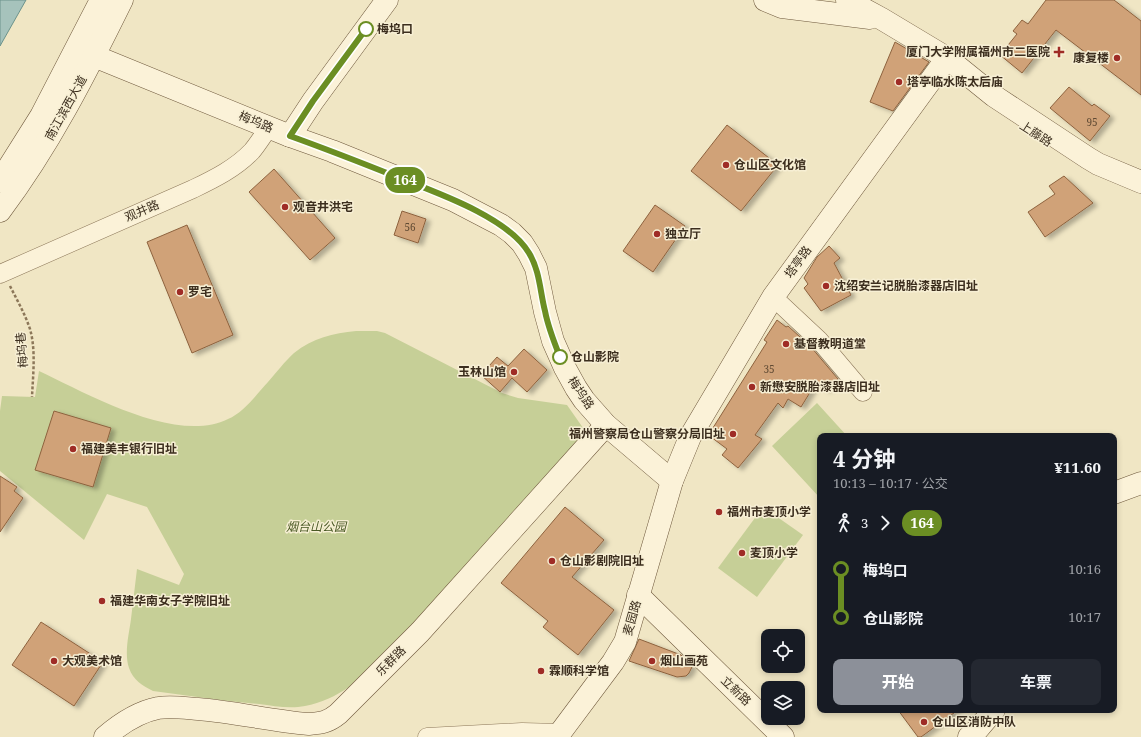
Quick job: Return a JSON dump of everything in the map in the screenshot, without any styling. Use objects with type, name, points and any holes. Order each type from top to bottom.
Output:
[{"type":"street","name":"南江滨西大道","points":[[0,181],[41,116],[101,0]]},
{"type":"street","name":"南江滨西大道","points":[[0,211],[52,134],[122,0]]},
{"type":"street","points":[[290,136],[313,101],[387,0]]},
{"type":"street","points":[[765,0],[782,7],[882,19]]},
{"type":"street","points":[[827,0],[882,19]]},
{"type":"street","points":[[847,0],[947,58],[994,96],[1088,158],[1098,164],[1141,182]]},
{"type":"street","name":"梅坞路","points":[[94,56],[269,128],[332,151],[453,200],[512,233],[522,243],[536,268],[545,312],[553,341],[570,378],[584,400],[606,425],[672,481]]},
{"type":"street","name":"上藤路","points":[[947,58],[950,76],[954,81],[1050,142],[1084,167],[1117,178],[1141,192]]},
{"type":"street","name":"塔亭路","points":[[672,481],[690,437],[773,297],[947,58]]},
{"type":"street","name":"观井路","points":[[4,278],[210,181],[243,159],[252,151],[269,128]]},
{"type":"street","points":[[773,297],[819,340],[863,392]]},
{"type":"street","name":"乐群路","points":[[105,737],[123,722],[140,714],[159,708],[205,710],[309,724],[326,722],[332,719],[420,632],[606,425]]},
{"type":"street","name":"麦园路","points":[[558,735],[620,652],[625,642],[672,481]]},
{"type":"street","points":[[1117,492],[1141,483]]},
{"type":"street","name":"立新路","points":[[638,595],[777,731]]},
{"type":"street","points":[[969,737],[991,713]]},
{"type":"street","points":[[777,731],[798,737]]},
{"type":"street","points":[[427,737],[522,732],[558,735]]},
{"type":"path","name":"梅坞巷","points":[[4,278],[26,318],[32,339],[32,397]]},
{"type":"green space","name":"烟台山公园","points":[[356,331],[377,331],[385,333],[502,393],[518,398],[567,405],[588,435],[412,627],[349,687],[339,693],[311,705],[288,707],[153,691],[146,687],[133,676],[129,668],[127,656],[127,644],[137,569],[179,585],[184,574],[147,507],[107,494],[84,540],[0,471],[0,411],[2,396],[35,397],[39,371],[106,403],[132,413],[158,421],[183,426],[207,425],[228,419],[245,408],[287,360],[301,348],[324,337]]},
{"type":"green space","points":[[817,403],[844,433],[817,433],[817,495],[772,446]]},
{"type":"green space","points":[[763,507],[803,535],[757,597],[718,568]]},
{"type":"water","points":[[0,0],[26,0],[0,46]]},
{"type":"building","name":"康复楼","points":[[1046,0],[1114,0],[1141,21],[1141,95],[1056,30],[1022,73],[1000,55],[1017,34],[1013,31],[1022,20],[1028,24]]},
{"type":"building","name":"塔亭临水陈太后庙","points":[[895,42],[929,62],[893,111],[870,102]]},
{"type":"building","points":[[1069,87],[1092,106],[1094,104],[1110,116],[1090,141],[1050,108]]},
{"type":"building","points":[[727,125],[778,165],[741,211],[691,171]]},
{"type":"building","name":"观音井洪宅","points":[[274,169],[335,238],[310,260],[249,192]]},
{"type":"building","points":[[1064,176],[1093,203],[1045,237],[1028,212],[1055,194],[1049,186]]},
{"type":"building","name":"独立厅","points":[[655,205],[685,226],[653,272],[623,251]]},
{"type":"building","points":[[402,211],[426,219],[418,243],[394,235]]},
{"type":"building","name":"罗宅","points":[[187,225],[233,335],[192,353],[147,242]]},
{"type":"building","name":"沈绍安兰记脱胎漆器店旧址","points":[[829,246],[840,258],[834,263],[851,295],[821,311],[804,288],[808,284],[804,278],[817,257]]},
{"type":"building","points":[[777,320],[786,327],[788,326],[811,347],[838,379],[825,390],[817,381],[801,407],[788,399],[783,408],[778,403],[755,435],[762,439],[738,468],[722,455],[727,449],[711,437],[711,431],[767,342],[764,340]]},
{"type":"building","name":"玉林山馆","points":[[524,349],[547,370],[527,392],[512,378],[500,392],[481,375],[497,357],[508,366]]},
{"type":"building","name":"福建美丰银行旧址","points":[[54,411],[111,428],[93,487],[35,470]]},
{"type":"building","points":[[0,476],[17,487],[14,491],[23,498],[0,532]]},
{"type":"building","name":"仓山影剧院旧址","points":[[565,507],[604,540],[572,577],[614,610],[578,655],[543,627],[548,621],[501,583]]},
{"type":"building","points":[[41,622],[103,662],[74,706],[12,665]]},
{"type":"building","points":[[639,639],[681,655],[692,665],[689,673],[686,676],[677,677],[629,661]]},
{"type":"building","name":"仓山区消防中队","points":[[900,713],[954,713],[921,737],[918,737]]},
{"type":"bus line","name":"164","points":[[366,29],[313,101],[290,136],[332,151],[453,200],[512,233],[522,243],[536,268],[545,312],[553,341],[560,357]]},
{"type":"place","name":"梅坞口","points":[[366,29]]},
{"type":"place","name":"厦门大学附属福州市二医院","points":[[1059,52]]},
{"type":"place","name":"康复楼","points":[[1117,58]]},
{"type":"place","name":"塔亭临水陈太后庙","points":[[899,82]]},
{"type":"place","name":"仓山区文化馆","points":[[726,165]]},
{"type":"place","name":"观音井洪宅","points":[[285,207]]},
{"type":"place","name":"独立厅","points":[[657,234]]},
{"type":"place","name":"沈绍安兰记脱胎漆器店旧址","points":[[826,286]]},
{"type":"place","name":"罗宅","points":[[180,292]]},
{"type":"place","name":"基督教明道堂","points":[[786,344]]},
{"type":"place","name":"仓山影院","points":[[560,357]]},
{"type":"place","name":"玉林山馆","points":[[514,372]]},
{"type":"place","name":"新懋安脱胎漆器店旧址","points":[[752,387]]},
{"type":"place","name":"福州警察局仓山警察分局旧址","points":[[733,434]]},
{"type":"place","name":"福建美丰银行旧址","points":[[73,449]]},
{"type":"place","name":"福州市麦顶小学","points":[[719,512]]},
{"type":"place","name":"麦顶小学","points":[[742,553]]},
{"type":"place","name":"仓山影剧院旧址","points":[[552,561]]},
{"type":"place","name":"福建华南女子学院旧址","points":[[102,601]]},
{"type":"place","name":"大观美术馆","points":[[54,661]]},
{"type":"place","name":"烟山画苑","points":[[652,661]]},
{"type":"place","name":"霖顺科学馆","points":[[541,671]]},
{"type":"place","name":"仓山区消防中队","points":[[924,722]]}]
